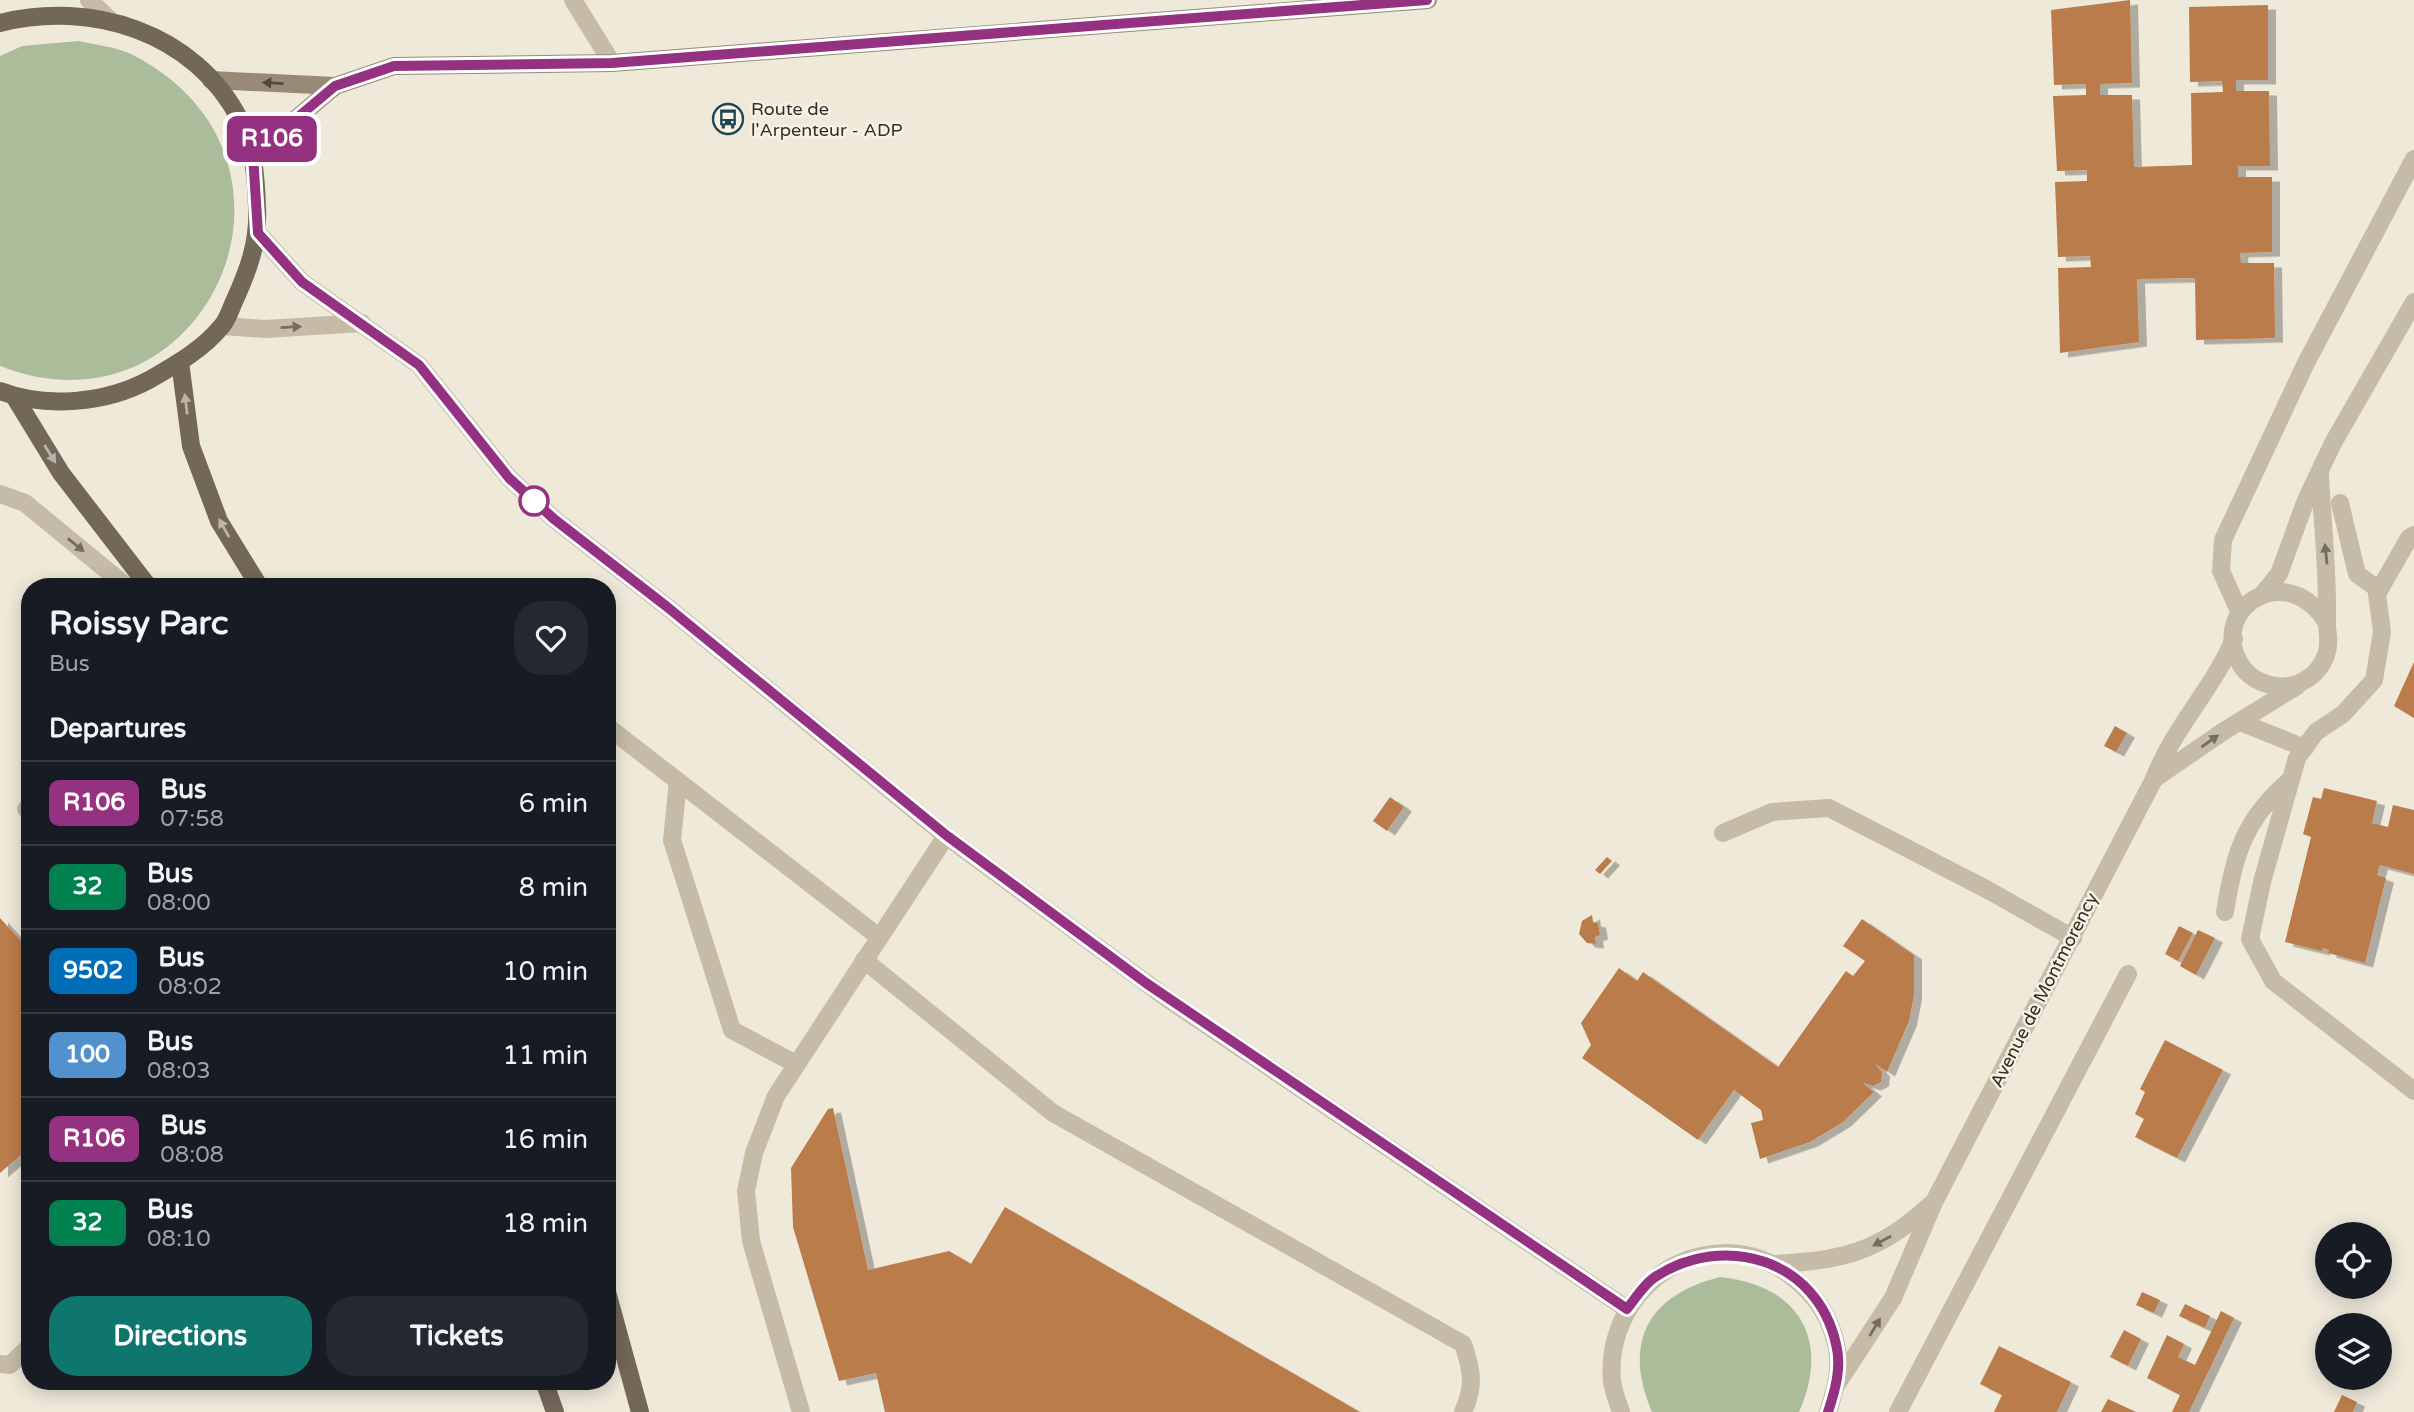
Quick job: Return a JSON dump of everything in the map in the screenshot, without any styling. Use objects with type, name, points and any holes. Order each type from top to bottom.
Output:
[{"type":"main road","points":[[253,155],[335,86],[394,66],[612,63],[1428,0]]},
{"type":"main road","points":[[0,23],[29,14],[79,12],[129,23],[174,46],[211,80],[240,119],[253,155],[258,233],[250,267],[223,326],[180,362],[129,390],[83,400],[72,402],[7,394]]},
{"type":"main road","points":[[211,80],[335,86]]},
{"type":"main road","points":[[180,362],[191,446],[219,521],[254,578]]},
{"type":"main road","points":[[7,394],[61,472],[142,578]]},
{"type":"main road","points":[[616,1325],[640,1412]]},
{"type":"main road","points":[[547,1390],[555,1412]]},
{"type":"street","points":[[89,0],[108,19]]},
{"type":"street","points":[[573,0],[612,63]]},
{"type":"street","points":[[2320,473],[2329,578],[2327,653],[2320,667],[2303,682],[2278,687],[2262,683],[2249,675],[2238,662],[2234,639],[2240,613],[2221,571],[2224,540],[2306,363],[2414,159]]},
{"type":"street","points":[[258,233],[302,282],[419,365],[509,478],[554,519],[666,606],[946,835],[1168,999],[1627,1309]]},
{"type":"street","points":[[2240,613],[2262,595],[2279,573],[2306,500],[2333,443],[2414,302]]},
{"type":"street","points":[[223,326],[265,328],[362,323]]},
{"type":"street","points":[[0,494],[24,503],[116,578]]},
{"type":"street","points":[[2340,503],[2357,573],[2379,590]]},
{"type":"street","points":[[2412,532],[2379,590],[2382,632],[2374,680],[2343,714],[2316,732],[2297,758],[2262,882],[2250,939],[2273,981],[2414,1091]]},
{"type":"street","points":[[2262,595],[2290,592],[2305,598],[2318,607],[2326,622]]},
{"type":"street","name":"Avenue de Montmorency","points":[[1837,1384],[1892,1298],[1935,1200],[2073,938],[2154,779],[2164,752],[2217,674],[2234,639]]},
{"type":"street","name":"Avenue de Montmorency","points":[[2154,779],[2240,722],[2286,696],[2303,682]]},
{"type":"street","points":[[2240,722],[2305,748]]},
{"type":"street","points":[[616,733],[879,937]]},
{"type":"street","points":[[2225,912],[2232,867],[2245,833],[2266,800],[2291,779]]},
{"type":"street","points":[[677,781],[672,840],[732,1030],[796,1064]]},
{"type":"street","points":[[1723,833],[1772,812],[1829,808],[1988,890],[2073,938]]},
{"type":"street","points":[[802,1412],[751,1241],[746,1191],[754,1153],[776,1096],[946,835]]},
{"type":"street","points":[[864,960],[1054,1113],[1462,1344],[1472,1369],[1471,1394],[1463,1412]]},
{"type":"street","points":[[1898,1412],[2128,974]]},
{"type":"street","name":"Avenue de Montmorency","points":[[1771,1264],[1813,1263],[1863,1251],[1890,1238],[1935,1200]]},
{"type":"street","points":[[1621,1412],[1612,1384],[1613,1345],[1627,1309],[1652,1279],[1686,1260],[1725,1253],[1763,1260],[1798,1279],[1823,1309],[1837,1345],[1837,1384],[1828,1412]]},
{"type":"street","points":[[0,1364],[10,1365],[21,1355]]},
{"type":"green space","points":[[79,41],[115,48],[135,56],[195,103],[227,160],[234,222],[219,281],[185,331],[135,366],[73,380],[0,366],[0,56],[22,46]]},
{"type":"green space","points":[[1720,1277],[1747,1282],[1770,1291],[1788,1304],[1801,1321],[1809,1340],[1811,1362],[1808,1386],[1799,1412],[1652,1412],[1643,1387],[1640,1364],[1641,1343],[1648,1325],[1659,1309],[1675,1296],[1695,1285]]},
{"type":"building","points":[[2130,0],[2132,83],[2100,84],[2100,95],[2132,95],[2134,167],[2192,165],[2191,93],[2223,92],[2222,81],[2190,82],[2189,7],[2268,5],[2268,80],[2236,80],[2236,91],[2269,91],[2270,166],[2238,166],[2238,177],[2272,177],[2272,252],[2240,253],[2241,263],[2274,263],[2275,338],[2196,340],[2195,278],[2137,279],[2139,342],[2060,353],[2058,268],[2091,267],[2090,256],[2058,257],[2055,182],[2087,181],[2087,170],[2057,171],[2053,96],[2086,95],[2086,84],[2054,85],[2051,10]]},
{"type":"building","points":[[2414,662],[2414,718],[2394,706]]},
{"type":"building","points":[[2115,726],[2127,733],[2116,752],[2104,746]]},
{"type":"building","points":[[2324,788],[2377,801],[2372,823],[2388,827],[2393,805],[2414,810],[2414,874],[2380,865],[2377,875],[2386,878],[2365,963],[2328,953],[2329,950],[2323,948],[2322,951],[2285,942],[2311,837],[2303,834],[2313,797],[2321,799]]},
{"type":"building","points":[[1390,797],[1404,807],[1387,831],[1373,821]]},
{"type":"building","points":[[1607,857],[1612,861],[1600,874],[1595,870]]},
{"type":"building","points":[[1592,915],[1593,922],[1598,923],[1600,935],[1595,937],[1596,944],[1587,943],[1579,934],[1582,921]]},
{"type":"building","points":[[0,918],[21,941],[21,1155],[0,1173]]},
{"type":"building","points":[[1862,919],[1914,955],[1914,995],[1909,1021],[1887,1072],[1875,1064],[1882,1072],[1881,1082],[1873,1086],[1863,1083],[1874,1092],[1843,1122],[1810,1142],[1760,1159],[1751,1123],[1763,1120],[1761,1110],[1734,1090],[1698,1140],[1582,1058],[1591,1045],[1581,1023],[1619,968],[1637,981],[1643,972],[1778,1067],[1846,971],[1853,976],[1865,961],[1843,946]]},
{"type":"building","points":[[2179,926],[2193,933],[2178,961],[2165,954]]},
{"type":"building","points":[[2198,930],[2215,938],[2196,975],[2180,966]]},
{"type":"building","points":[[2165,1040],[2223,1070],[2177,1158],[2135,1137],[2144,1119],[2135,1114],[2145,1092],[2140,1089]]},
{"type":"building","points":[[833,1108],[868,1270],[949,1251],[971,1264],[1005,1207],[1360,1412],[885,1412],[876,1373],[839,1381],[793,1227],[791,1168],[828,1109]]},
{"type":"building","points":[[2142,1292],[2160,1300],[2154,1313],[2136,1305]]},
{"type":"building","points":[[2185,1304],[2210,1316],[2205,1328],[2179,1316]]},
{"type":"building","points":[[2221,1311],[2234,1318],[2189,1412],[2172,1412],[2180,1395],[2147,1378],[2167,1335],[2184,1344],[2178,1357],[2195,1365]]},
{"type":"building","points":[[2124,1330],[2141,1339],[2128,1366],[2110,1357]]},
{"type":"building","points":[[1999,1346],[2071,1382],[2057,1412],[1994,1412],[2002,1395],[1980,1384]]},
{"type":"building","points":[[2342,1395],[2357,1402],[2353,1412],[2334,1412]]},
{"type":"building","points":[[2108,1399],[2136,1412],[2101,1412]]},
{"type":"bus line","name":"R106","points":[[1427,0],[612,63],[394,66],[335,86],[253,155],[258,233],[302,282],[419,365],[509,478],[554,519],[666,606],[946,835],[1168,999],[1627,1309],[1652,1279],[1686,1260],[1725,1253],[1763,1260],[1798,1279],[1823,1309],[1837,1345],[1837,1384],[1828,1412]]},
{"type":"place","name":"Route de l'Arpenteur - ADP","points":[[728,119]]}]
